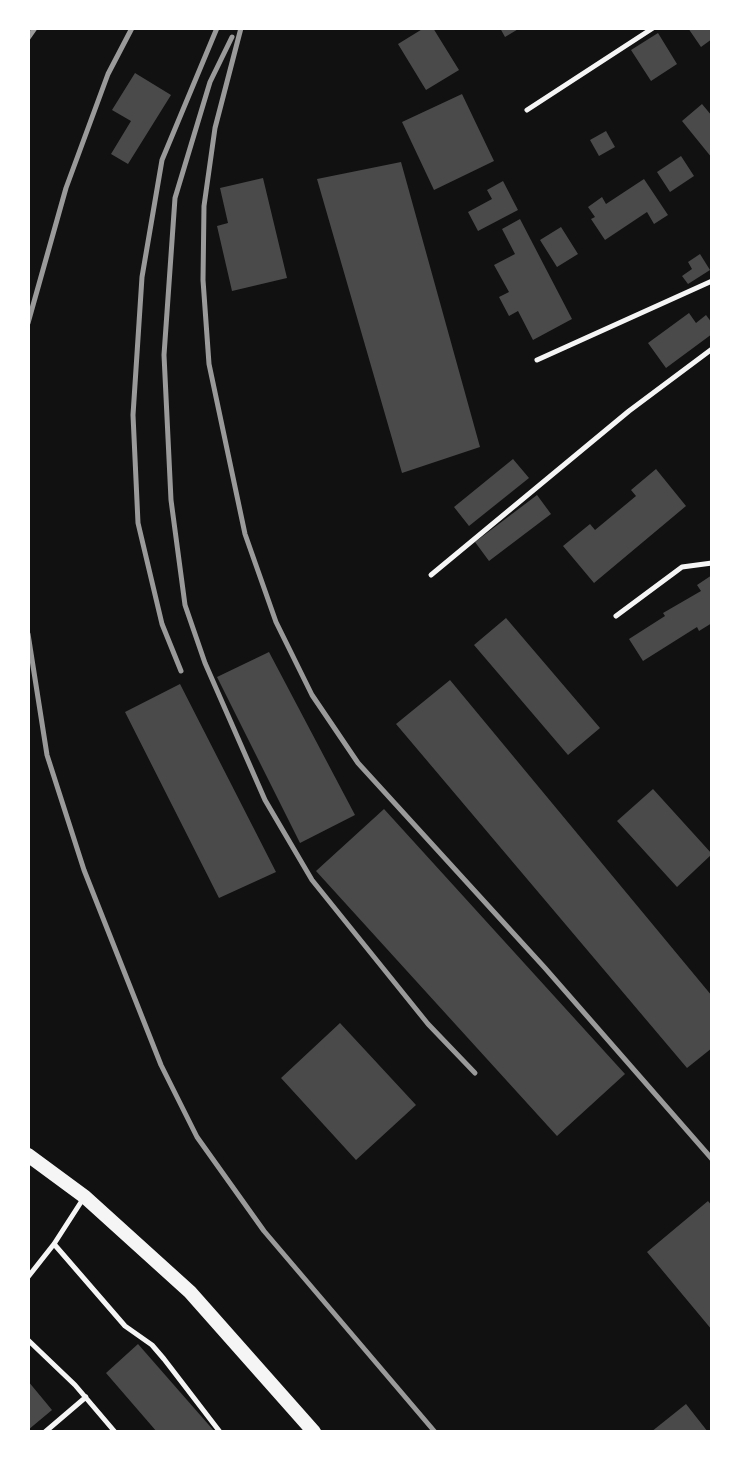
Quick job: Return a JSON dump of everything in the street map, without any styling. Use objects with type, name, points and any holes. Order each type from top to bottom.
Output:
[{"type":"main road","points":[[28,1155],[85,1197],[190,1292],[314,1432]]},
{"type":"lane","points":[[527,110],[653,28]]},
{"type":"lane","points":[[537,360],[712,281]]},
{"type":"lane","points":[[431,575],[629,411],[712,349]]},
{"type":"lane","points":[[616,616],[682,567],[712,563]]},
{"type":"lane","points":[[28,1277],[85,1197]]},
{"type":"lane","points":[[54,1244],[125,1326],[152,1345],[220,1432]]},
{"type":"lane","points":[[28,1340],[86,1397],[115,1432]]},
{"type":"lane","points":[[46,1432],[86,1397]]},
{"type":"building","points":[[424,28],[433,28],[459,70],[426,90],[398,44]]},
{"type":"building","points":[[500,28],[520,28],[505,37]]},
{"type":"building","points":[[688,28],[712,28],[712,39],[701,47]]},
{"type":"building","points":[[658,33],[677,64],[651,81],[631,50]]},
{"type":"building","points":[[135,73],[171,95],[128,164],[111,154],[131,121],[112,110]]},
{"type":"building","points":[[462,94],[494,161],[434,190],[402,122]]},
{"type":"building","points":[[702,104],[712,116],[712,158],[682,121]]},
{"type":"building","points":[[606,131],[615,147],[599,156],[590,140]]},
{"type":"building","points":[[681,156],[694,176],[670,192],[657,172]]},
{"type":"building","points":[[401,162],[480,447],[402,473],[317,179]]},
{"type":"building","points":[[263,178],[287,278],[232,291],[217,226],[228,223],[220,188]]},
{"type":"building","points":[[644,179],[668,215],[654,224],[647,212],[605,240],[591,219],[595,217],[588,207],[602,197],[606,204]]},
{"type":"building","points":[[503,181],[518,210],[478,231],[468,212],[492,199],[487,190]]},
{"type":"building","points":[[520,219],[572,319],[533,340],[518,311],[509,316],[499,297],[509,292],[494,265],[515,254],[502,229]]},
{"type":"building","points":[[561,227],[578,254],[557,267],[540,240]]},
{"type":"building","points":[[700,254],[710,270],[688,284],[682,276],[692,269],[688,262]]},
{"type":"building","points":[[689,313],[696,323],[706,315],[712,323],[712,334],[666,368],[648,343]]},
{"type":"building","points":[[513,459],[529,478],[469,526],[454,507]]},
{"type":"building","points":[[656,469],[686,506],[594,583],[563,546],[590,524],[595,530],[636,496],[631,490]]},
{"type":"building","points":[[537,495],[551,514],[489,561],[475,542]]},
{"type":"building","points":[[712,575],[712,623],[699,631],[697,627],[643,661],[629,639],[665,616],[663,613],[701,591],[697,585]]},
{"type":"building","points":[[506,618],[600,728],[568,755],[474,645]]},
{"type":"building","points":[[269,652],[355,815],[300,843],[217,677]]},
{"type":"building","points":[[450,680],[712,996],[712,1048],[687,1068],[396,724]]},
{"type":"building","points":[[180,684],[276,872],[219,898],[125,712]]},
{"type":"building","points":[[653,789],[712,854],[677,887],[617,821]]},
{"type":"building","points":[[384,809],[625,1074],[557,1136],[316,871]]},
{"type":"building","points":[[340,1023],[416,1105],[356,1160],[281,1078]]},
{"type":"building","points":[[708,1201],[712,1206],[712,1330],[647,1252]]},
{"type":"building","points":[[138,1344],[215,1432],[157,1432],[106,1373]]},
{"type":"building","points":[[28,1381],[52,1410],[28,1430]]},
{"type":"building","points":[[686,1404],[708,1432],[651,1432]]},
{"type":"railway","points":[[28,38],[35,28]]},
{"type":"railway","points":[[28,323],[66,188],[108,74],[132,28]]},
{"type":"railway","points":[[181,671],[162,624],[138,523],[133,415],[142,277],[162,160],[217,28]]},
{"type":"railway","points":[[241,28],[215,128],[204,206],[203,280],[209,364],[245,534],[276,622],[312,695],[358,763],[545,968],[712,1159]]},
{"type":"railway","points":[[232,37],[210,82],[175,198],[164,355],[171,500],[185,605],[205,663],[265,800],[312,880],[428,1024],[475,1073]]},
{"type":"railway","points":[[28,634],[47,755],[84,870],[161,1065],[197,1137],[264,1231],[435,1432]]}]
